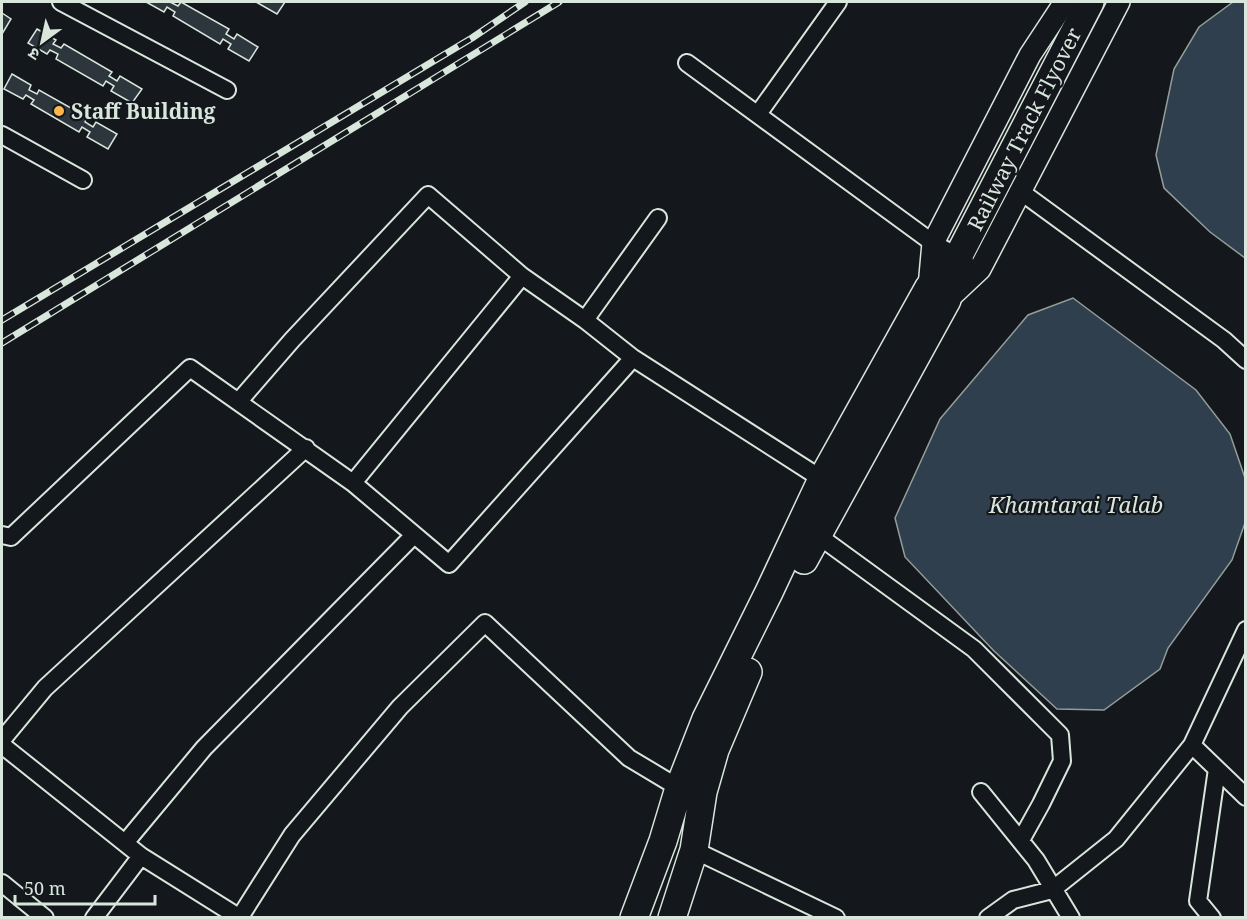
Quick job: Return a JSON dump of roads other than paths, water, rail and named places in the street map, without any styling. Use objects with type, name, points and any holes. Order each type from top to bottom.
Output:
[{"type":"main road","name":"Railway Track Flyover","points":[[831,485],[952,278],[1090,2]]},
{"type":"main road","points":[[634,918],[663,840],[715,750],[747,674],[816,534],[831,485]]},
{"type":"main road","points":[[672,918],[694,850],[691,790],[706,719],[769,592],[831,485]]},
{"type":"street","points":[[61,2],[227,90]]},
{"type":"street","points":[[758,114],[838,2]]},
{"type":"street","points":[[933,243],[1029,55],[1065,2]]},
{"type":"street","points":[[952,278],[1020,191],[1119,2]]},
{"type":"street","points":[[687,63],[933,243],[952,278]]},
{"type":"street","points":[[2,135],[83,180]]},
{"type":"street","points":[[1020,191],[1224,340],[1245,360]]},
{"type":"street","points":[[239,401],[292,340],[428,195],[522,276],[585,320],[633,358],[831,485]]},
{"type":"street","points":[[585,320],[658,218]]},
{"type":"street","points":[[933,243],[952,278]]},
{"type":"street","points":[[353,483],[522,276]]},
{"type":"street","points":[[2,535],[11,537],[190,368],[353,483],[449,564],[633,358]]},
{"type":"street","points":[[2,740],[45,688],[306,448]]},
{"type":"street","points":[[816,534],[974,649],[1060,735],[1062,761],[1021,840]]},
{"type":"street","points":[[125,843],[204,748],[414,535]]},
{"type":"street","points":[[2,745],[141,856],[240,917],[292,835],[400,707],[484,623],[629,758],[691,790]]},
{"type":"street","points":[[988,918],[1013,900],[1052,890],[1116,839],[1192,745],[1245,630]]},
{"type":"street","points":[[1192,745],[1245,797]]},
{"type":"street","points":[[1212,918],[1198,901],[1217,769]]},
{"type":"street","points":[[981,792],[1036,860],[1052,890],[1071,918]]},
{"type":"street","points":[[694,850],[836,918]]},
{"type":"street","points":[[94,918],[141,856]]},
{"type":"street","points":[[2,883],[45,918]]},
{"type":"water","points":[[1233,2],[1245,2],[1245,258],[1210,232],[1164,188],[1156,155],[1174,69],[1199,27]]},
{"type":"water","name":"Khamtarai Talab","points":[[1073,298],[1196,390],[1230,434],[1245,478],[1246,520],[1232,560],[1168,648],[1160,669],[1104,710],[1057,709],[994,651],[905,557],[895,518],[940,419],[1028,315]]},
{"type":"railway","points":[[2,320],[472,38],[525,2]]},
{"type":"railway","points":[[2,343],[559,2]]},
{"type":"place","name":"Staff Building","points":[[59,111]]}]
